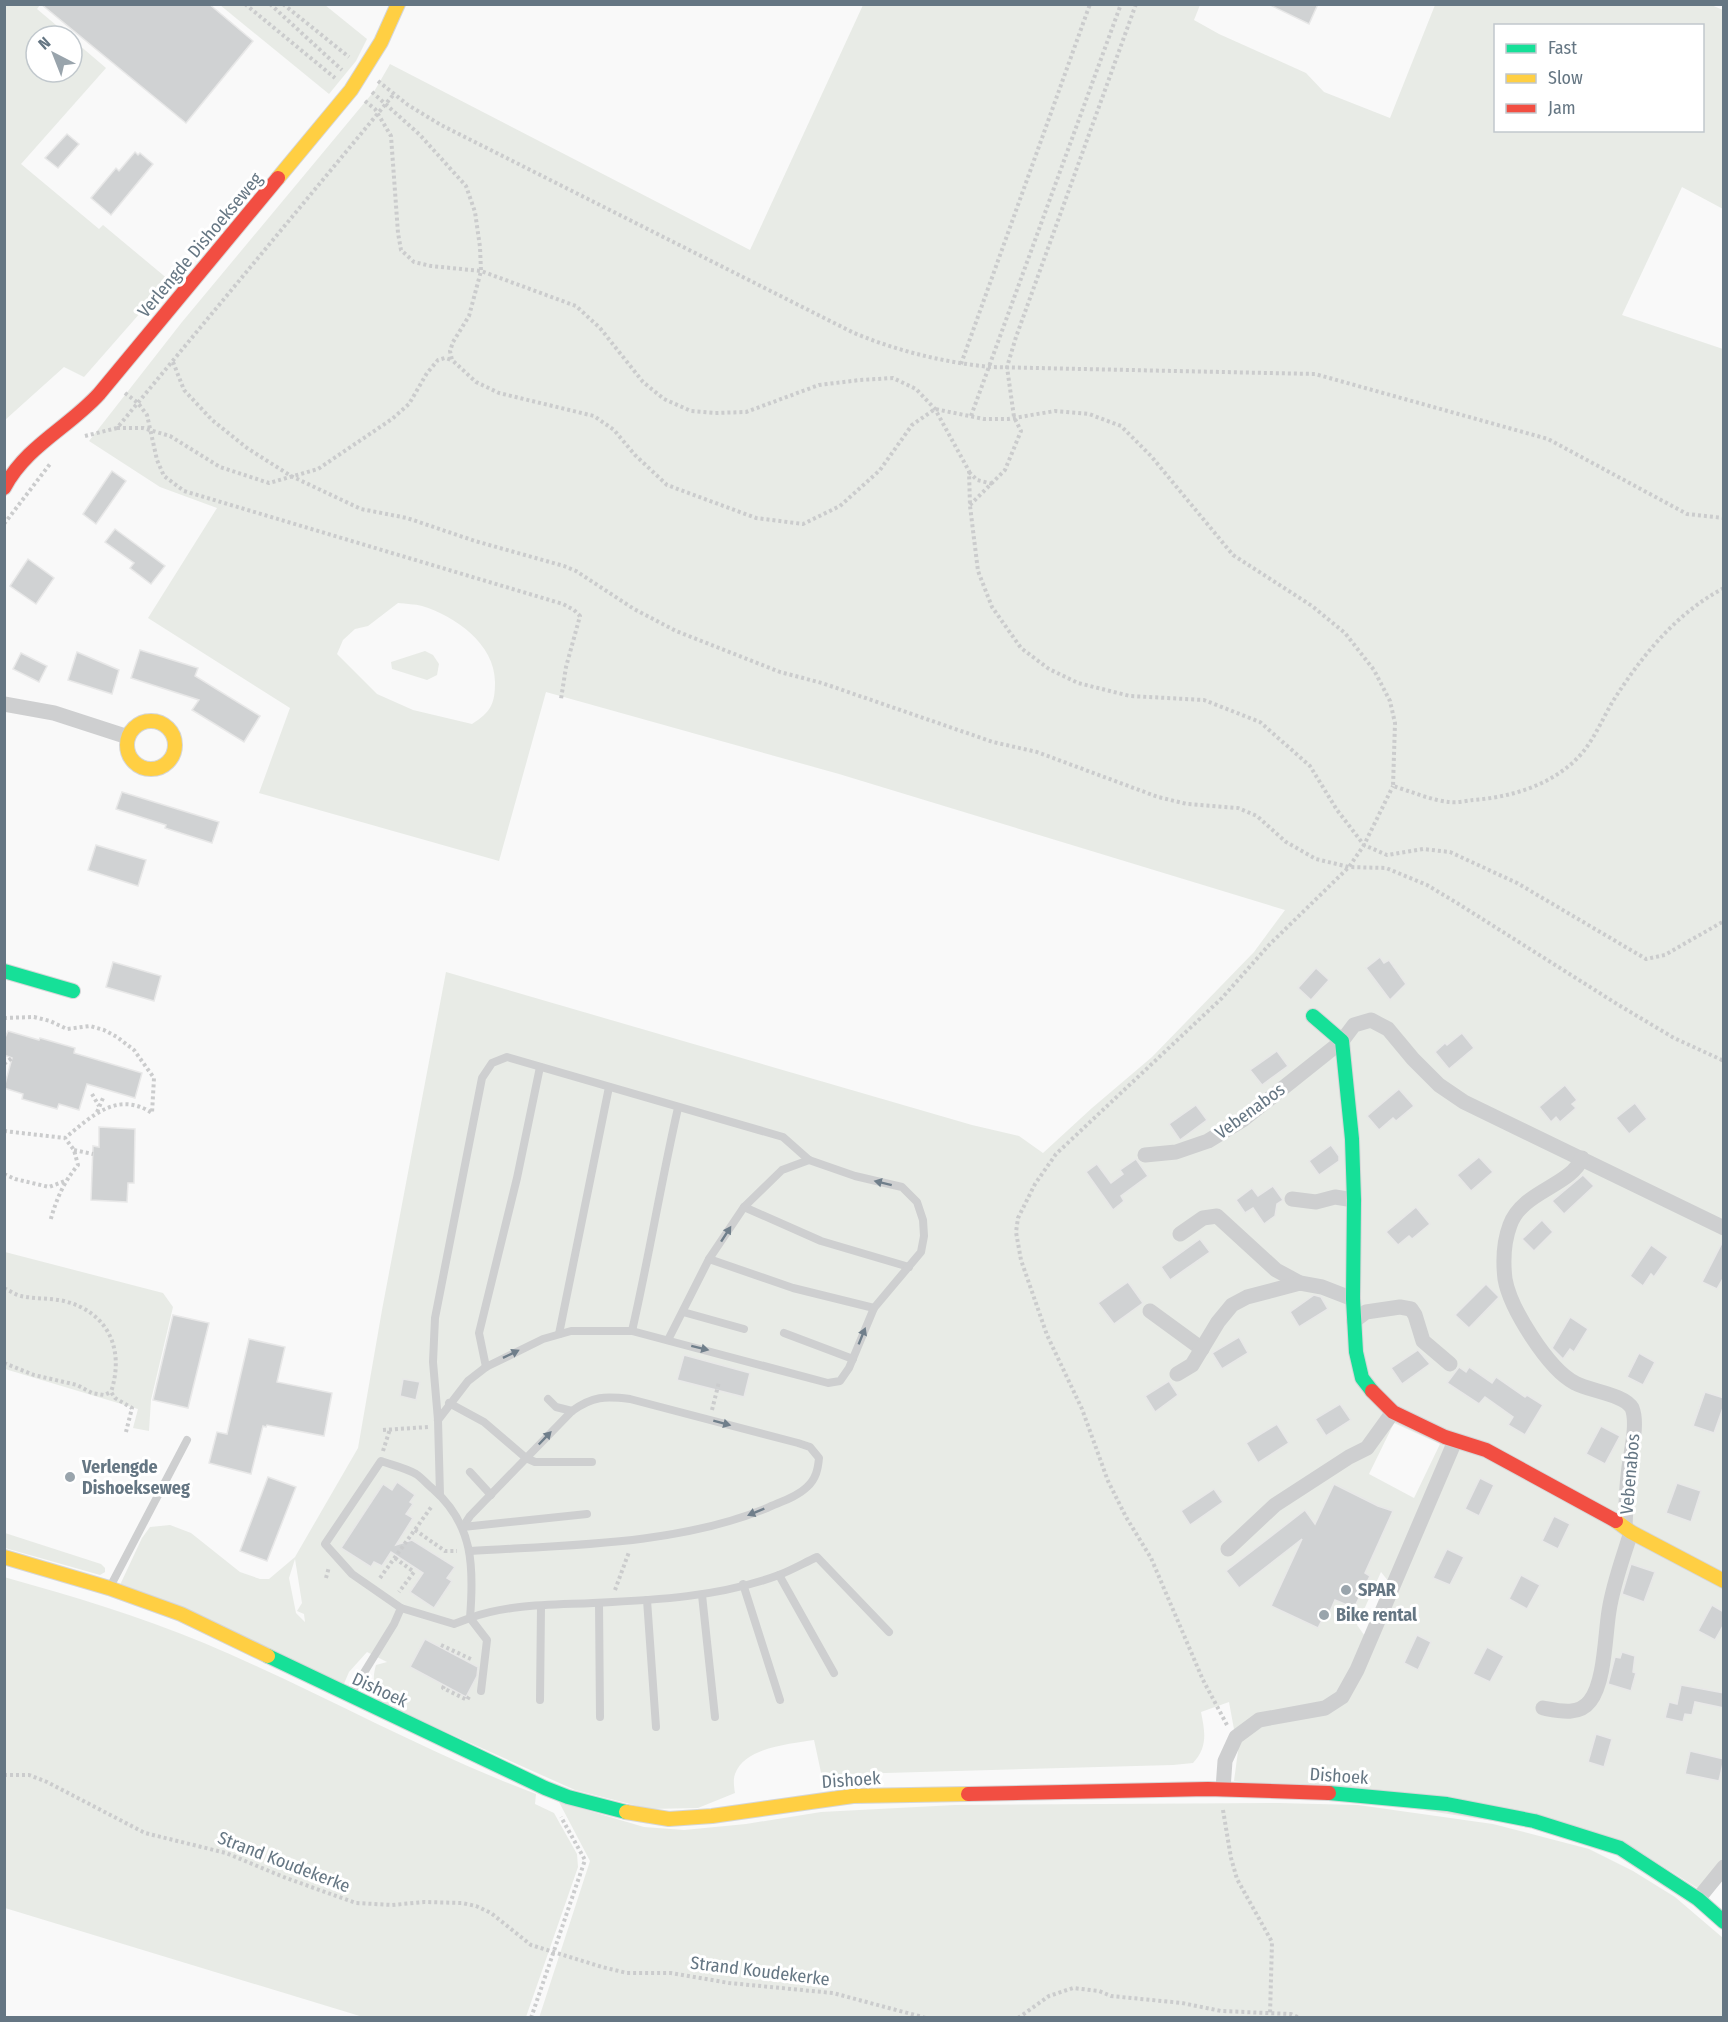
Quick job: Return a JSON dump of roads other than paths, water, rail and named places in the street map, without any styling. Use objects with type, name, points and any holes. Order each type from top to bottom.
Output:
[{"type":"street","name":"Verlengde Dishoekseweg","points":[[6,481],[26,454],[78,414],[110,381],[358,81],[381,42],[398,4]]},
{"type":"street","points":[[4,704],[54,713],[128,736]]},
{"type":"street","points":[[4,971],[73,991]]},
{"type":"street","points":[[1313,1016],[1342,1041]]},
{"type":"street","name":"Vebenabos","points":[[1145,1155],[1176,1152],[1208,1141],[1244,1119],[1342,1041],[1354,1024],[1371,1020],[1388,1029],[1439,1085],[1464,1102],[1550,1145],[1582,1158],[1678,1208],[1724,1228]]},
{"type":"street","name":"Vebenabos","points":[[1342,1041],[1352,1139],[1354,1321],[1356,1352],[1362,1378],[1375,1396],[1394,1412],[1455,1441],[1486,1450],[1724,1581]]},
{"type":"street","name":"Vebenabos","points":[[1543,1708],[1574,1711],[1589,1702],[1596,1690],[1605,1646],[1608,1613],[1628,1529],[1628,1475],[1635,1424],[1632,1407],[1620,1398],[1573,1383],[1550,1361],[1513,1303],[1505,1280],[1504,1256],[1510,1224],[1516,1214],[1522,1205],[1575,1170],[1582,1158]]},
{"type":"street","points":[[1292,1199],[1316,1202],[1335,1197],[1354,1200]]},
{"type":"street","points":[[1180,1234],[1203,1218],[1216,1216],[1276,1270],[1300,1283],[1322,1287],[1353,1299]]},
{"type":"street","points":[[1177,1374],[1192,1365],[1218,1322],[1232,1305],[1247,1297],[1300,1283]]},
{"type":"street","points":[[1354,1321],[1366,1312],[1400,1307],[1411,1309],[1423,1341],[1450,1364]]},
{"type":"street","points":[[1150,1311],[1202,1349]]},
{"type":"street","points":[[1228,1549],[1275,1505],[1349,1457],[1367,1448],[1394,1412]]},
{"type":"street","points":[[1223,1789],[1226,1761],[1236,1737],[1259,1720],[1325,1708],[1342,1697],[1357,1670],[1455,1441]]},
{"type":"street","name":"Dishoek","points":[[4,1557],[109,1588],[181,1614],[544,1788],[620,1811],[669,1819],[712,1816],[853,1796],[1223,1789],[1340,1793],[1447,1804],[1534,1821],[1620,1848],[1698,1899],[1724,1922]]},
{"type":"street","points":[[1698,1899],[1724,1867]]},
{"type":"lane","points":[[437,1423],[449,1403],[468,1381],[486,1367],[543,1339],[571,1331],[632,1331],[828,1383],[840,1381],[853,1359],[874,1308],[921,1252],[924,1236],[923,1220],[916,1202],[902,1187],[855,1176],[809,1160],[783,1137],[507,1057],[492,1063],[483,1078],[435,1318],[433,1362],[440,1495]]},
{"type":"lane","points":[[486,1367],[478,1334],[518,1178],[540,1067]]},
{"type":"lane","points":[[559,1334],[609,1087]]},
{"type":"lane","points":[[632,1331],[678,1108]]},
{"type":"lane","points":[[668,1340],[709,1259],[744,1207],[782,1170],[809,1160]]},
{"type":"lane","points":[[744,1207],[821,1241],[909,1267]]},
{"type":"lane","points":[[709,1259],[793,1288],[874,1308]]},
{"type":"lane","points":[[683,1312],[744,1329]]},
{"type":"lane","points":[[784,1333],[853,1359]]},
{"type":"lane","points":[[463,1527],[470,1516],[572,1411],[586,1401],[608,1396],[630,1399],[710,1419],[810,1448],[819,1458],[818,1471],[807,1487],[786,1500],[735,1521],[634,1539],[470,1551]]},
{"type":"lane","points":[[548,1399],[556,1407],[572,1411]]},
{"type":"lane","points":[[449,1403],[484,1422],[526,1458],[535,1462],[592,1462]]},
{"type":"lane","points":[[109,1588],[187,1440]]},
{"type":"lane","points":[[481,1691],[487,1640],[470,1618],[472,1592],[470,1551],[463,1527],[440,1495],[415,1474],[381,1461],[325,1544],[352,1574],[401,1608],[454,1624],[470,1618],[489,1611],[702,1595],[779,1575],[816,1557],[889,1632]]},
{"type":"lane","points":[[470,1472],[491,1495]]},
{"type":"lane","points":[[463,1527],[587,1514]]},
{"type":"lane","points":[[779,1575],[834,1673]]},
{"type":"lane","points":[[743,1584],[780,1700]]},
{"type":"lane","points":[[702,1595],[715,1717]]},
{"type":"lane","points":[[646,1600],[656,1727]]},
{"type":"lane","points":[[599,1603],[600,1717]]},
{"type":"lane","points":[[540,1700],[541,1606]]},
{"type":"lane","points":[[349,1696],[394,1624],[401,1608]]},
{"type":"place","name":"Verlengde Dishoekseweg","points":[[70,1477]]},
{"type":"place","name":"SPAR","points":[[1346,1590]]},
{"type":"place","name":"Bike rental","points":[[1324,1615]]}]
